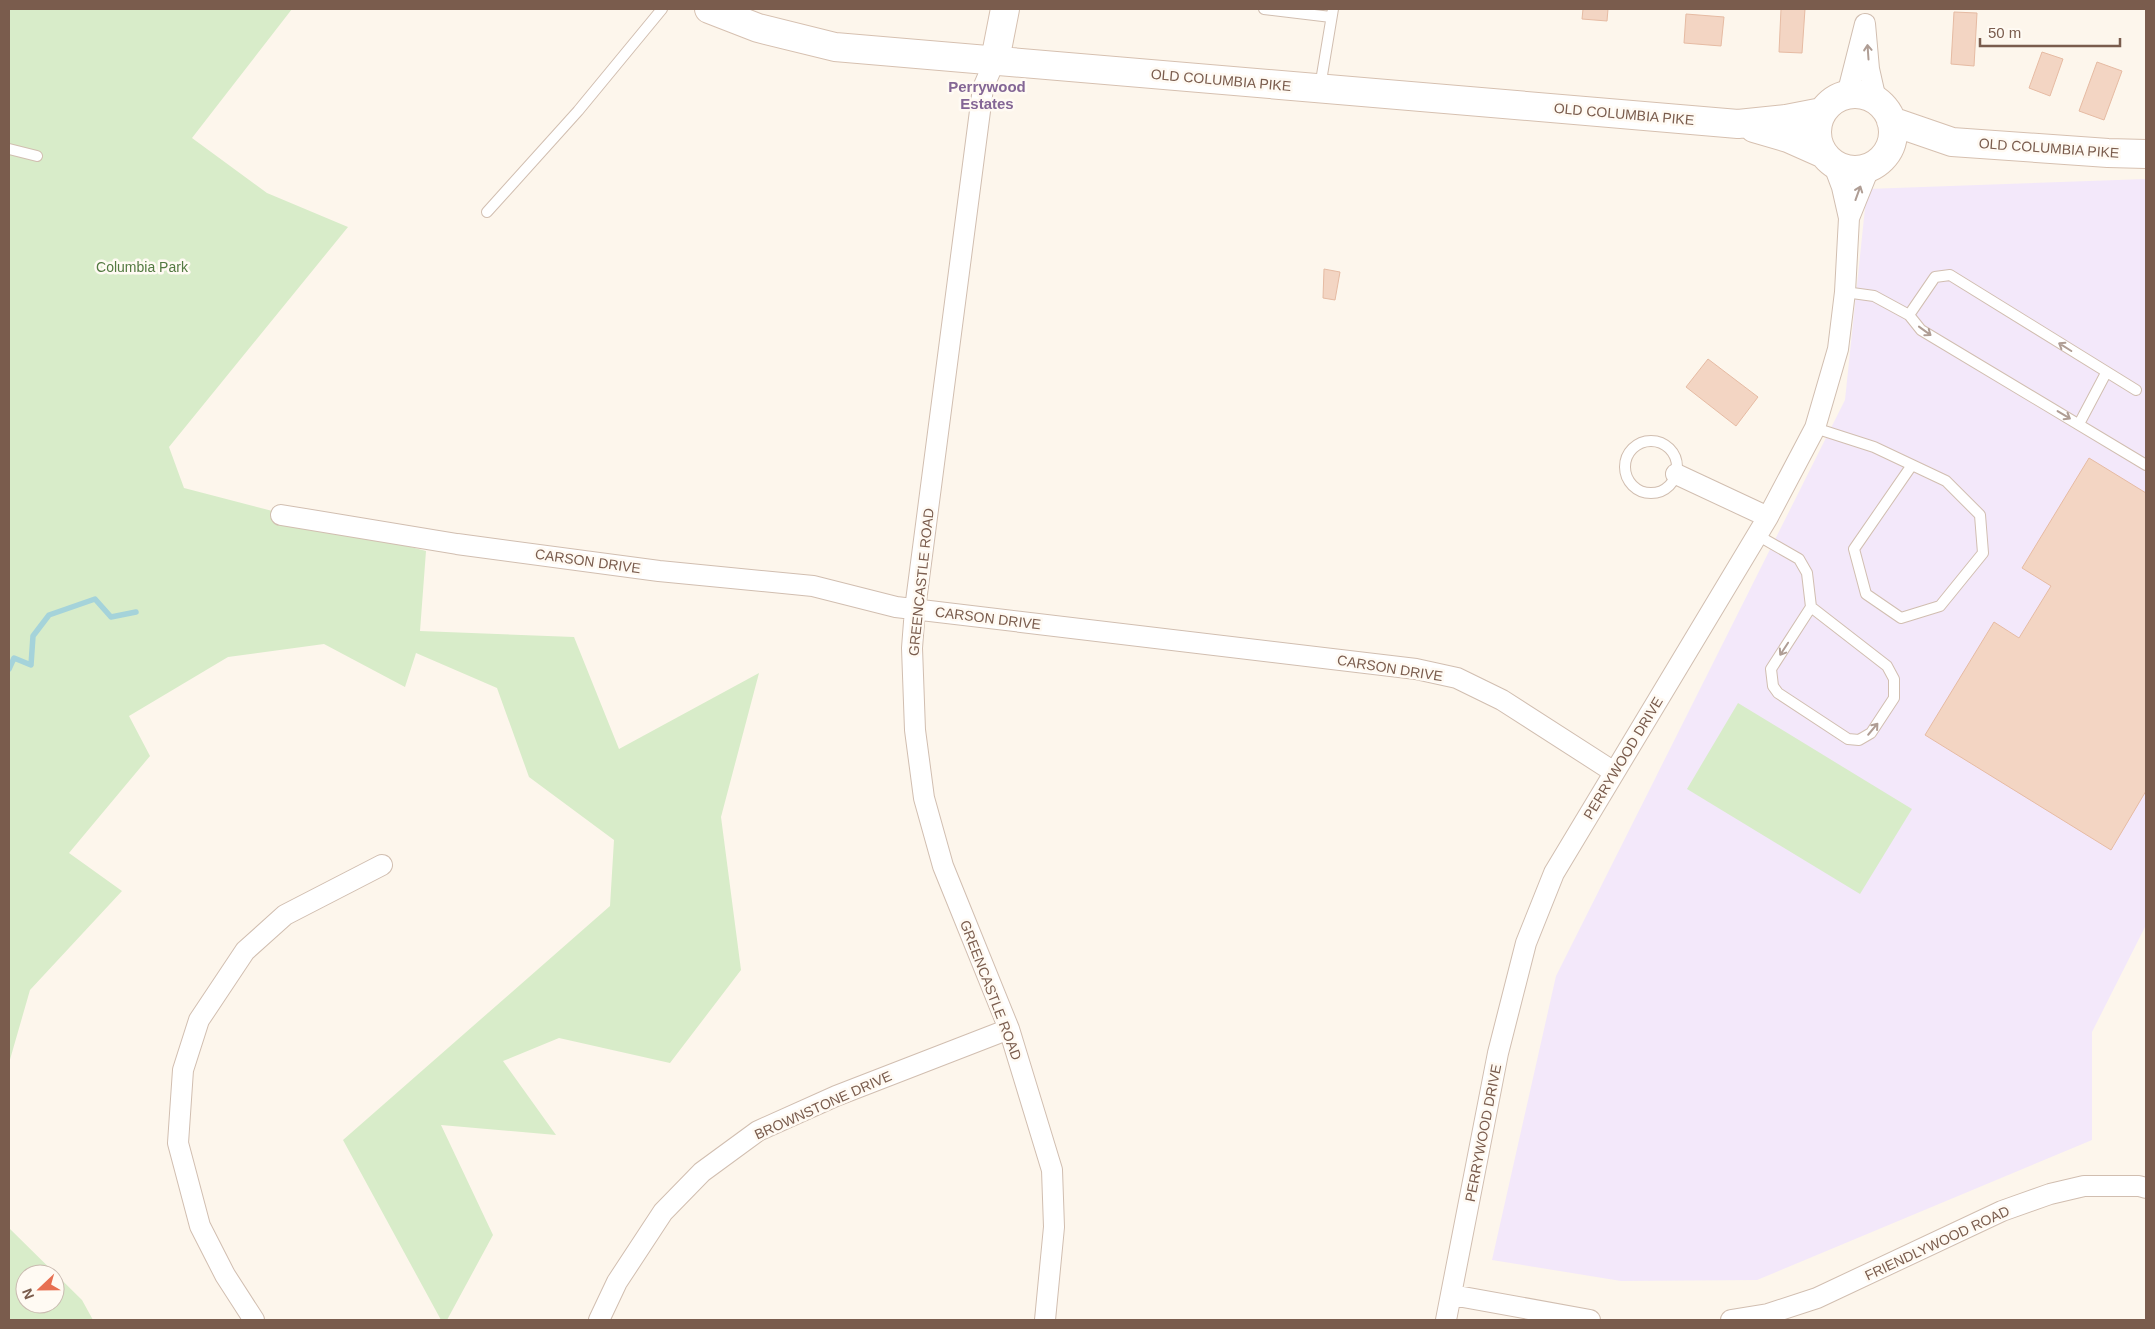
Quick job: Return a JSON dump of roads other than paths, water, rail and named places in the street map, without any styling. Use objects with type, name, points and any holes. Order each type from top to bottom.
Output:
[{"type":"main road","name":"OLD COLUMBIA PIKE","points":[[709,9],[758,28],[835,47],[1738,124],[1788,138],[1828,158]]},
{"type":"main road","name":"GREENCASTLE ROAD","points":[[995,60],[1005,9]]},
{"type":"main road","points":[[1846,95],[1865,95],[1884,111],[1893,135],[1891,144],[1875,163],[1858,169],[1845,169],[1828,158],[1818,142],[1816,128],[1822,112],[1830,102],[1846,95]]},
{"type":"main road","name":"OLD COLUMBIA PIKE","points":[[1884,111],[1952,142]]},
{"type":"main road","name":"OLD COLUMBIA PIKE","points":[[1738,124],[1786,119],[1822,112]]},
{"type":"main road","name":"OLD COLUMBIA PIKE","points":[[1875,163],[1900,153],[1952,142],[2146,154]]},
{"type":"street","points":[[1846,95],[1866,16]]},
{"type":"street","points":[[1866,16],[1869,68],[1884,111]]},
{"type":"street","name":"GREENCASTLE ROAD","points":[[995,60],[983,88],[916,609],[912,648],[915,730],[924,798],[943,866],[1008,1028],[1052,1170],[1054,1227],[1045,1320]]},
{"type":"street","name":"PERRYWOOD DRIVE","points":[[1446,1320],[1498,1053],[1526,943],[1554,873],[1768,517],[1815,428],[1838,350],[1845,292],[1849,218],[1842,187],[1828,158]]},
{"type":"street","name":"PERRYWOOD DRIVE","points":[[1849,218],[1862,183],[1875,163]]},
{"type":"street","points":[[1676,474],[1768,517]]},
{"type":"street","name":"CARSON DRIVE","points":[[281,515],[457,544],[659,571],[814,586],[896,607],[1416,669],[1457,678],[1502,700],[1614,772]]},
{"type":"street","points":[[254,1320],[225,1275],[200,1226],[178,1143],[183,1070],[199,1020],[245,951],[285,915],[382,865]]},
{"type":"street","name":"BROWNSTONE DRIVE","points":[[599,1320],[617,1282],[663,1212],[702,1172],[758,1132],[836,1096],[1008,1028]]},
{"type":"street","name":"FRIENDLYWOOD ROAD","points":[[1731,1320],[1768,1314],[1817,1298],[2002,1211],[2050,1194],[2084,1186],[2139,1186],[2146,1188]]},
{"type":"street","points":[[1452,1295],[1590,1320]]},
{"type":"lane","points":[[487,212],[578,111],[662,9]]},
{"type":"lane","points":[[1264,9],[1332,13],[1320,88]]},
{"type":"lane","points":[[9,149],[37,156]]},
{"type":"lane","points":[[1909,316],[1935,277],[1950,275],[2136,390]]},
{"type":"lane","points":[[1845,292],[1874,296],[1909,316],[1921,330],[2146,465]]},
{"type":"lane","points":[[2079,424],[2106,373]]},
{"type":"lane","points":[[1815,428],[1874,447],[1946,481],[1980,515],[1983,552],[1940,606],[1901,618],[1866,594],[1854,549],[1912,465]]},
{"type":"lane","points":[[1645,441],[1663,443],[1675,456],[1676,474],[1673,482],[1660,492],[1643,492],[1630,482],[1626,475],[1626,458],[1636,445],[1645,441]]},
{"type":"lane","points":[[1757,534],[1799,559],[1807,573],[1811,608],[1771,669],[1773,686],[1778,693],[1848,739],[1858,740],[1871,733],[1894,698],[1894,679],[1887,666],[1811,608]]},
{"type":"waterway","points":[[9,669],[14,658],[31,665],[33,636],[49,615],[95,599],[111,617],[136,612]]},
{"type":"district","name":"Perrywood Estates","points":[[987,94]]},
{"type":"park label","name":"Columbia Park","points":[[142,267]]}]
